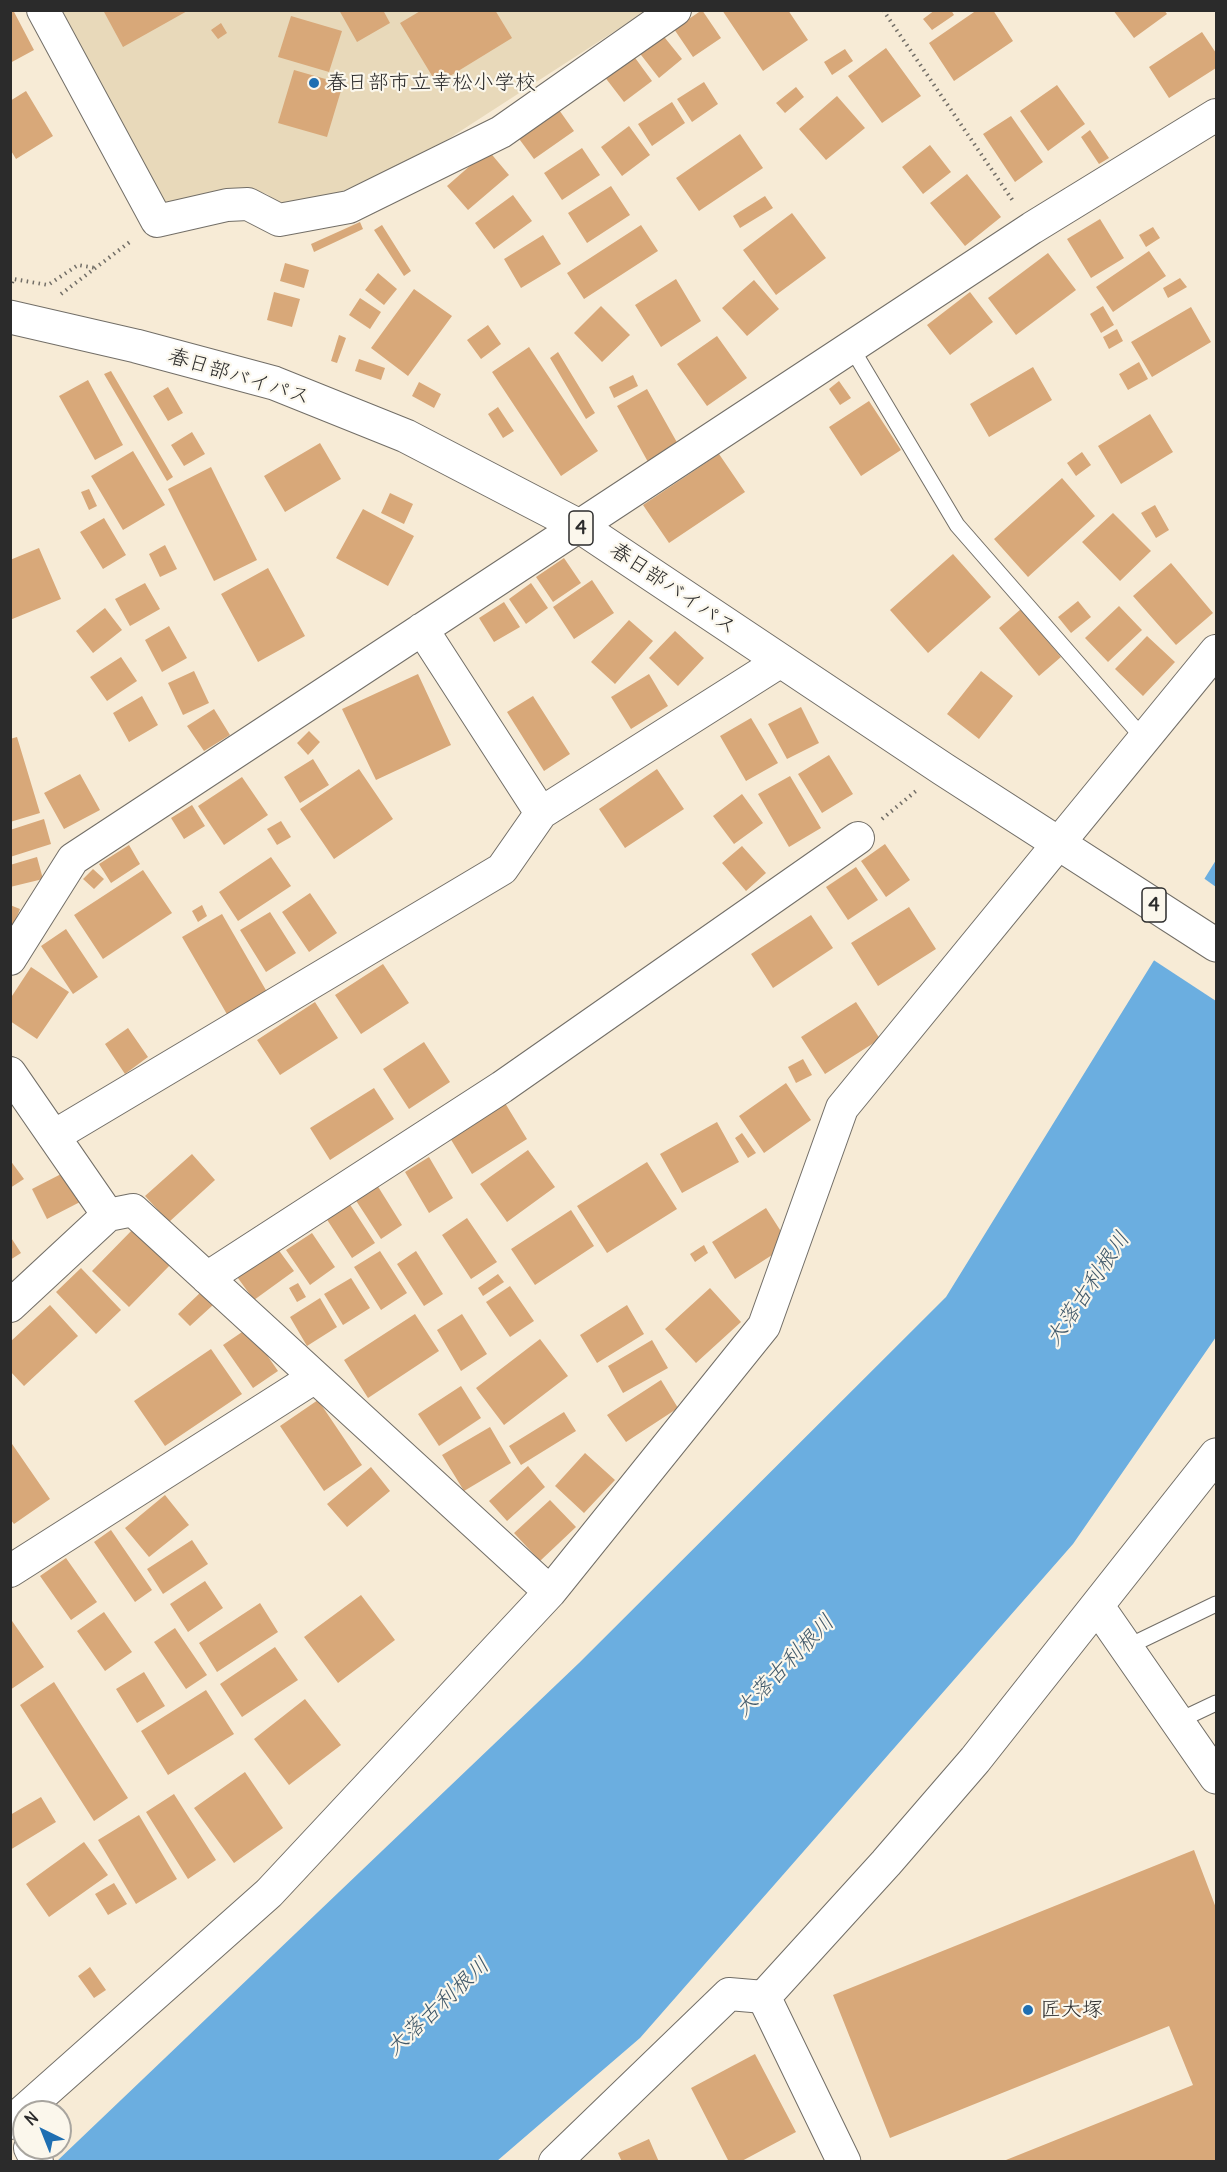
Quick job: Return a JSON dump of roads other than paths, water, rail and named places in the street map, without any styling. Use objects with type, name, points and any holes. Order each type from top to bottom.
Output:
[{"type":"main road","name":"春日部バイパス","points":[[19,319],[274,383],[406,436],[579,526],[943,769],[1216,945]]},
{"type":"main road","points":[[844,2162],[764,1997],[886,1863],[975,1760],[1216,1455]]},
{"type":"main road","points":[[1098,1607],[1216,1777]]},
{"type":"street","points":[[43,10],[157,221],[227,205],[248,204],[279,220],[349,207],[501,132],[675,10]]},
{"type":"street","points":[[10,959],[73,860],[1032,228],[1216,115]]},
{"type":"street","points":[[422,629],[541,813]]},
{"type":"street","points":[[39,2100],[268,1893],[550,1592],[764,1326],[842,1108],[1216,651]]},
{"type":"street","points":[[54,1136],[502,869],[541,813],[781,661]]},
{"type":"street","points":[[207,1278],[502,1087],[858,838]]},
{"type":"street","points":[[10,1073],[108,1215]]},
{"type":"street","points":[[10,1306],[108,1215],[133,1210],[550,1592]]},
{"type":"street","points":[[10,1571],[315,1377]]},
{"type":"street","points":[[555,2162],[729,1994],[764,1997]]},
{"type":"lane","points":[[851,347],[957,525],[1144,739]]},
{"type":"lane","points":[[1127,1647],[1216,1604]]},
{"type":"lane","points":[[1178,1721],[1216,1703]]},
{"type":"water","name":"大落古利根川","points":[[1216,860],[1216,1337],[1073,1544],[640,2038],[497,2161],[56,2162],[72,2160],[72,2147],[579,1663],[946,1297]]},
{"type":"place","name":"春日部市立幸松小学校","points":[[314,83]]},
{"type":"place","name":"匠大塚","points":[[1028,2010]]}]
